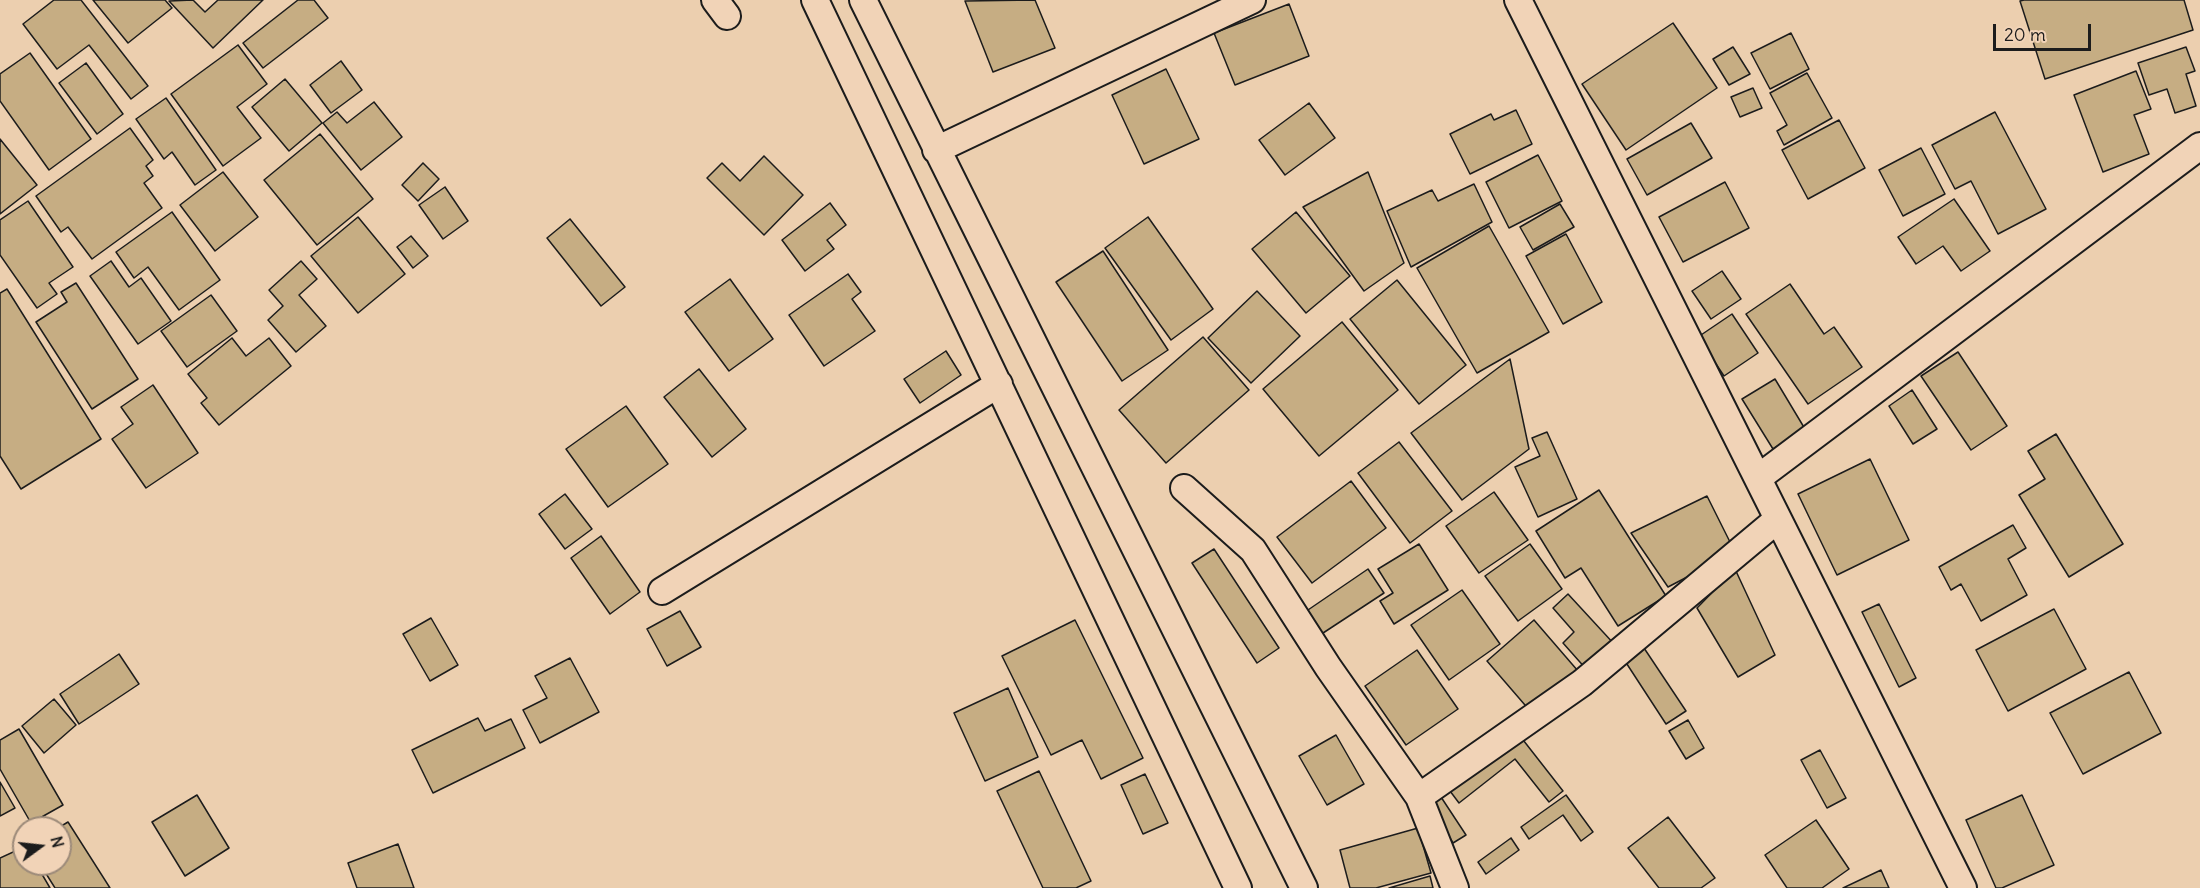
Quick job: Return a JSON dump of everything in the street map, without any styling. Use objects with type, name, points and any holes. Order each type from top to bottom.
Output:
[{"type":"street","points":[[815,0],[1238,888]]},
{"type":"street","points":[[863,0],[1304,888]]},
{"type":"street","points":[[936,150],[1252,0]]},
{"type":"street","points":[[1518,0],[1963,888]]},
{"type":"street","points":[[1758,478],[2200,146]]},
{"type":"street","points":[[662,591],[999,384]]},
{"type":"street","points":[[1184,488],[1253,550],[1328,667],[1419,797],[1455,888]]},
{"type":"street","points":[[1419,797],[1582,683],[1778,519]]},
{"type":"building","points":[[54,0],[81,0],[148,86],[131,99],[89,45],[57,69],[23,24]]},
{"type":"building","points":[[93,0],[165,0],[172,8],[128,43]]},
{"type":"building","points":[[193,0],[205,12],[218,0],[263,0],[213,48],[169,1]]},
{"type":"building","points":[[298,0],[314,0],[328,18],[263,68],[243,43]]},
{"type":"building","points":[[1035,0],[1055,48],[993,72],[965,1]]},
{"type":"building","points":[[2184,0],[2193,30],[2045,79],[2020,1]]},
{"type":"building","points":[[1289,4],[1309,56],[1235,85],[1214,33]]},
{"type":"building","points":[[1673,23],[1717,88],[1626,150],[1582,84]]},
{"type":"building","points":[[1791,33],[1809,69],[1770,89],[1751,53]]},
{"type":"building","points":[[238,45],[267,84],[237,107],[261,138],[223,166],[171,94]]},
{"type":"building","points":[[1733,47],[1750,74],[1729,85],[1713,59]]},
{"type":"building","points":[[2186,47],[2195,71],[2186,74],[2196,106],[2175,113],[2167,89],[2149,95],[2138,63]]},
{"type":"building","points":[[30,53],[91,139],[49,170],[0,101],[0,74]]},
{"type":"building","points":[[341,61],[362,90],[331,113],[310,85]]},
{"type":"building","points":[[86,63],[123,114],[97,134],[59,83]]},
{"type":"building","points":[[1166,69],[1199,139],[1144,164],[1112,95]]},
{"type":"building","points":[[2136,71],[2151,109],[2134,115],[2149,154],[2103,172],[2074,95]]},
{"type":"building","points":[[1807,73],[1832,118],[1784,145],[1777,131],[1787,125],[1770,93]]},
{"type":"building","points":[[285,79],[322,123],[289,151],[252,107]]},
{"type":"building","points":[[1753,88],[1762,108],[1740,117],[1731,97]]},
{"type":"building","points":[[166,98],[216,170],[195,185],[172,152],[164,159],[136,119]]},
{"type":"building","points":[[374,102],[402,137],[361,170],[323,123],[337,112],[347,123]]},
{"type":"building","points":[[1309,103],[1335,138],[1285,175],[1259,140]]},
{"type":"building","points":[[1516,110],[1532,144],[1470,174],[1450,134],[1491,114],[1494,120]]},
{"type":"building","points":[[1995,112],[2046,209],[1998,234],[1971,181],[1955,189],[1932,145]]},
{"type":"building","points":[[1839,120],[1865,168],[1808,199],[1782,150]]},
{"type":"building","points":[[1691,123],[1712,158],[1647,195],[1627,159]]},
{"type":"building","points":[[130,128],[153,160],[146,166],[153,176],[144,183],[162,208],[92,259],[68,227],[61,232],[36,196]]},
{"type":"building","points":[[320,134],[373,199],[317,245],[264,180]]},
{"type":"building","points":[[0,139],[37,185],[0,214]]},
{"type":"building","points":[[1921,148],[1945,194],[1903,216],[1879,170]]},
{"type":"building","points":[[1538,155],[1562,201],[1509,228],[1486,182]]},
{"type":"building","points":[[764,156],[803,195],[764,235],[707,178],[722,163],[740,181]]},
{"type":"building","points":[[423,163],[439,179],[418,201],[402,185]]},
{"type":"building","points":[[223,172],[258,217],[215,251],[180,205]]},
{"type":"building","points":[[1368,172],[1404,263],[1364,291],[1303,207]]},
{"type":"building","points":[[1725,182],[1749,228],[1683,262],[1659,217]]},
{"type":"building","points":[[1474,184],[1492,222],[1411,267],[1387,211],[1432,190],[1438,201]]},
{"type":"building","points":[[445,187],[468,221],[443,239],[419,205]]},
{"type":"building","points":[[1954,199],[1990,251],[1961,271],[1943,246],[1916,264],[1898,237]]},
{"type":"building","points":[[28,201],[73,267],[49,283],[57,294],[37,308],[0,255],[0,220]]},
{"type":"building","points":[[830,203],[846,225],[827,240],[834,249],[805,271],[782,240]]},
{"type":"building","points":[[1560,204],[1574,227],[1533,250],[1520,227]]},
{"type":"building","points":[[172,212],[220,280],[179,310],[148,267],[134,278],[116,252]]},
{"type":"building","points":[[1296,212],[1350,276],[1306,313],[1252,249]]},
{"type":"building","points":[[358,217],[405,274],[358,313],[311,256]]},
{"type":"building","points":[[1148,217],[1213,309],[1171,340],[1105,248]]},
{"type":"building","points":[[570,219],[625,287],[601,306],[547,238]]},
{"type":"building","points":[[1489,226],[1549,332],[1477,373],[1417,268]]},
{"type":"building","points":[[1566,234],[1602,302],[1563,324],[1526,256]]},
{"type":"building","points":[[411,236],[428,256],[413,268],[397,247]]},
{"type":"building","points":[[1103,251],[1168,350],[1122,381],[1056,282]]},
{"type":"building","points":[[111,261],[129,287],[141,278],[171,321],[138,344],[90,276]]},
{"type":"building","points":[[301,261],[317,279],[299,295],[326,326],[296,352],[268,320],[283,306],[269,290]]},
{"type":"building","points":[[1722,271],[1741,299],[1711,319],[1692,291]]},
{"type":"building","points":[[848,274],[861,292],[852,299],[875,331],[824,366],[789,315]]},
{"type":"building","points":[[730,279],[773,339],[729,371],[685,312]]},
{"type":"building","points":[[1397,280],[1466,365],[1419,404],[1350,319]]},
{"type":"building","points":[[76,283],[138,379],[92,409],[36,322],[67,302],[61,292]]},
{"type":"building","points":[[1790,284],[1824,334],[1834,327],[1862,367],[1808,404],[1746,314]]},
{"type":"building","points":[[7,289],[101,439],[21,489],[0,456],[0,293]]},
{"type":"building","points":[[1257,291],[1300,336],[1251,383],[1208,338]]},
{"type":"building","points":[[211,295],[237,331],[187,367],[161,331]]},
{"type":"building","points":[[1732,314],[1758,353],[1724,376],[1698,337]]},
{"type":"building","points":[[1342,322],[1398,390],[1319,456],[1263,389]]},
{"type":"building","points":[[1203,337],[1249,390],[1166,463],[1119,410]]},
{"type":"building","points":[[232,338],[246,356],[269,338],[291,366],[219,425],[201,403],[207,398],[188,374]]},
{"type":"building","points":[[946,351],[961,375],[920,403],[904,379]]},
{"type":"building","points":[[1958,352],[2007,426],[1971,450],[1921,376]]},
{"type":"building","points":[[1510,359],[1529,449],[1462,500],[1411,433]]},
{"type":"building","points":[[699,369],[746,429],[712,457],[664,397]]},
{"type":"building","points":[[1775,379],[1805,429],[1773,449],[1742,399]]},
{"type":"building","points":[[153,385],[198,453],[146,488],[112,439],[133,424],[121,407]]},
{"type":"building","points":[[1912,390],[1937,429],[1913,444],[1889,406]]},
{"type":"building","points":[[626,406],[668,464],[608,507],[566,449]]},
{"type":"building","points":[[1547,432],[1577,499],[1538,517],[1515,467],[1540,456],[1532,438]]},
{"type":"building","points":[[2056,434],[2123,544],[2069,577],[2019,495],[2045,479],[2028,451]]},
{"type":"building","points":[[1399,442],[1452,511],[1410,543],[1358,473]]},
{"type":"building","points":[[1870,459],[1909,540],[1837,575],[1798,494]]},
{"type":"building","points":[[1351,481],[1386,528],[1312,583],[1277,537]]},
{"type":"building","points":[[1599,490],[1666,596],[1618,626],[1581,568],[1565,578],[1536,531]]},
{"type":"building","points":[[1494,492],[1528,540],[1479,573],[1446,526]]},
{"type":"building","points":[[565,494],[592,529],[565,549],[539,514]]},
{"type":"building","points":[[1707,496],[1735,552],[1668,587],[1631,533]]},
{"type":"building","points":[[2013,525],[2026,548],[2008,559],[2027,595],[1981,621],[1961,584],[1951,590],[1939,567]]},
{"type":"building","points":[[601,536],[640,592],[610,614],[571,558]]},
{"type":"building","points":[[1419,544],[1448,590],[1394,624],[1380,601],[1393,593],[1378,569]]},
{"type":"building","points":[[1530,544],[1562,589],[1518,621],[1485,576]]},
{"type":"building","points":[[1214,549],[1279,648],[1257,663],[1192,563]]},
{"type":"building","points":[[1368,569],[1384,593],[1320,635],[1305,612]]},
{"type":"building","points":[[1735,569],[1775,655],[1738,677],[1697,608]]},
{"type":"building","points":[[1462,590],[1500,644],[1449,680],[1411,625]]},
{"type":"building","points":[[1568,594],[1615,645],[1587,670],[1563,643],[1574,632],[1553,608]]},
{"type":"building","points":[[1879,604],[1916,678],[1899,687],[1862,612]]},
{"type":"building","points":[[2054,609],[2086,669],[2008,711],[1976,650]]},
{"type":"building","points":[[680,611],[701,647],[667,666],[647,629]]},
{"type":"building","points":[[431,618],[458,665],[430,681],[403,634]]},
{"type":"building","points":[[1075,620],[1143,758],[1101,779],[1082,740],[1051,755],[1002,656]]},
{"type":"building","points":[[1534,620],[1578,671],[1531,712],[1487,661]]},
{"type":"building","points":[[1642,645],[1686,711],[1666,724],[1623,658]]},
{"type":"building","points":[[1417,650],[1458,709],[1406,745],[1365,686]]},
{"type":"building","points":[[119,654],[139,684],[79,724],[60,694]]},
{"type":"building","points":[[570,658],[599,712],[540,743],[523,710],[547,698],[535,676]]},
{"type":"building","points":[[2129,672],[2161,733],[2083,774],[2050,713]]},
{"type":"building","points":[[1008,688],[1038,757],[985,781],[954,713]]},
{"type":"building","points":[[54,699],[76,725],[44,753],[22,726]]},
{"type":"building","points":[[478,718],[485,731],[511,719],[525,748],[433,793],[412,750]]},
{"type":"building","points":[[1688,720],[1704,748],[1686,759],[1669,731]]},
{"type":"building","points":[[19,729],[63,805],[43,816],[27,816],[0,769],[0,740]]},
{"type":"building","points":[[1336,735],[1364,784],[1327,805],[1299,756]]},
{"type":"building","points":[[1520,736],[1563,791],[1549,802],[1515,759],[1459,803],[1450,791]]},
{"type":"building","points":[[1820,750],[1846,798],[1827,808],[1801,760]]},
{"type":"building","points":[[1039,771],[1091,881],[1076,888],[1043,888],[997,791]]},
{"type":"building","points":[[1145,774],[1168,823],[1143,834],[1121,785]]},
{"type":"building","points":[[0,782],[15,808],[0,816]]},
{"type":"building","points":[[197,795],[229,848],[185,876],[152,822]]},
{"type":"building","points":[[1566,795],[1593,832],[1581,841],[1563,815],[1529,839],[1521,827]]},
{"type":"building","points":[[2022,795],[2054,865],[2002,888],[1996,888],[1966,820]]},
{"type":"building","points":[[1441,797],[1466,835],[1453,843],[1429,805]]},
{"type":"building","points":[[1668,817],[1715,878],[1701,888],[1659,888],[1628,848]]},
{"type":"building","points":[[1816,820],[1849,869],[1822,888],[1787,888],[1765,855]]},
{"type":"building","points":[[72,828],[110,888],[55,888],[48,876],[72,876]]},
{"type":"building","points":[[1418,828],[1431,873],[1376,888],[1350,888],[1340,850]]},
{"type":"building","points":[[1511,838],[1519,850],[1486,874],[1478,862]]},
{"type":"building","points":[[398,844],[414,888],[357,888],[348,863]]},
{"type":"building","points":[[12,852],[12,876],[43,876],[50,888],[0,888],[0,858]]},
{"type":"building","points":[[1881,870],[1889,888],[1843,888]]},
{"type":"building","points":[[1430,876],[1433,888],[1389,888]]}]
